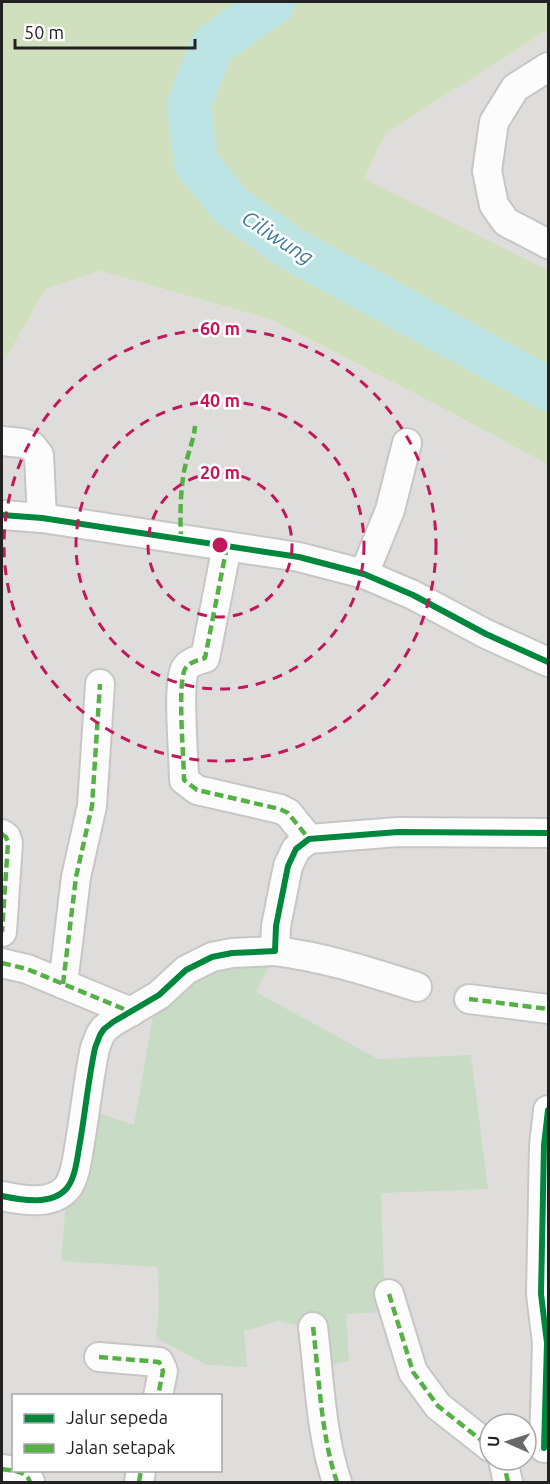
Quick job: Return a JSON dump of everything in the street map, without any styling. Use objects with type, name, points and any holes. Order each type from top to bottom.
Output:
[{"type":"street","points":[[549,67],[515,88],[494,122],[487,171],[494,205],[506,222],[549,244]]},
{"type":"street","points":[[2,441],[32,446],[39,455],[42,518]]},
{"type":"street","points":[[364,574],[390,510],[408,443]]},
{"type":"street","points":[[2,515],[42,518],[299,557],[364,574],[413,595],[486,634],[549,662]]},
{"type":"street","points":[[227,546],[207,654],[205,658],[197,659],[186,667],[181,683],[184,780],[197,790],[280,809],[288,813],[309,839]]},
{"type":"street","points":[[63,984],[76,877],[92,806],[100,684]]},
{"type":"street","points":[[275,951],[276,926],[288,866],[296,849],[309,839],[398,832],[549,833]]},
{"type":"street","points":[[2,834],[8,843],[2,932]]},
{"type":"street","points":[[2,1196],[37,1201],[55,1196],[67,1188],[72,1179],[77,1158],[97,1042],[104,1029],[159,995],[186,970],[212,957],[232,953],[275,951],[337,963],[417,987]]},
{"type":"street","points":[[2,963],[27,969],[131,1012]]},
{"type":"street","points":[[469,999],[549,1008]]},
{"type":"street","points":[[540,1449],[547,1343],[541,1294],[544,1145],[549,1110]]},
{"type":"street","points":[[389,1294],[413,1372],[438,1406],[478,1438]]},
{"type":"street","points":[[313,1326],[326,1436],[331,1466],[337,1482]]},
{"type":"street","points":[[99,1357],[159,1362],[163,1371],[158,1394]]},
{"type":"street","points":[[18,1472],[23,1473],[30,1482]]},
{"type":"shaded area","points":[[548,30],[548,270],[363,180],[386,133]]},
{"type":"shaded area","points":[[100,271],[272,320],[548,465],[548,1482],[2,1482],[2,362],[46,289]]},
{"type":"green space","points":[[2,2],[548,2],[548,30],[386,133],[364,179],[548,270],[548,465],[272,320],[100,271],[46,289],[2,362]]},
{"type":"green space","points":[[190,951],[276,952],[256,992],[378,1059],[471,1055],[488,1189],[381,1193],[385,1312],[346,1314],[349,1361],[307,1369],[300,1326],[278,1321],[244,1331],[247,1367],[207,1365],[156,1338],[159,1305],[158,1267],[61,1261],[68,1177],[79,1107],[134,1125],[157,992]]},
{"type":"waterway","name":"Ciliwung","points":[[274,2],[212,46],[189,105],[196,163],[231,206],[290,248],[548,389]]},
{"type":"marked path","points":[[181,540],[183,481],[195,426]]},
{"type":"marked path","points":[[227,546],[205,658],[189,665],[183,677],[181,705],[184,780],[197,790],[280,809],[288,813],[309,839],[315,839]]},
{"type":"marked path","points":[[63,984],[76,877],[92,806],[100,684]]},
{"type":"marked path","points":[[2,834],[8,843],[2,932]]},
{"type":"marked path","points":[[2,963],[27,969],[131,1012]]},
{"type":"marked path","points":[[469,999],[548,1009]]},
{"type":"marked path","points":[[389,1294],[413,1372],[438,1406],[478,1438]]},
{"type":"marked path","points":[[313,1327],[324,1426],[337,1482]]},
{"type":"marked path","points":[[99,1357],[159,1362],[163,1371],[158,1394]]},
{"type":"marked path","points":[[538,1449],[548,1449]]},
{"type":"marked path","points":[[2,1469],[12,1471]]},
{"type":"marked path","points":[[18,1472],[25,1475],[30,1482]]},
{"type":"marked path","points":[[139,1482],[141,1472]]},
{"type":"marked path","points":[[506,1472],[508,1482]]},
{"type":"cycle path","points":[[2,515],[42,518],[299,557],[364,574],[413,595],[486,634],[548,662]]},
{"type":"cycle path","points":[[2,1196],[27,1200],[45,1199],[61,1194],[70,1184],[74,1174],[95,1048],[104,1029],[159,995],[186,970],[212,957],[232,953],[275,951],[276,926],[288,866],[296,849],[309,839],[398,832],[548,833]]},
{"type":"cycle path","points":[[544,1448],[547,1343],[541,1294],[544,1145],[548,1110]]}]
